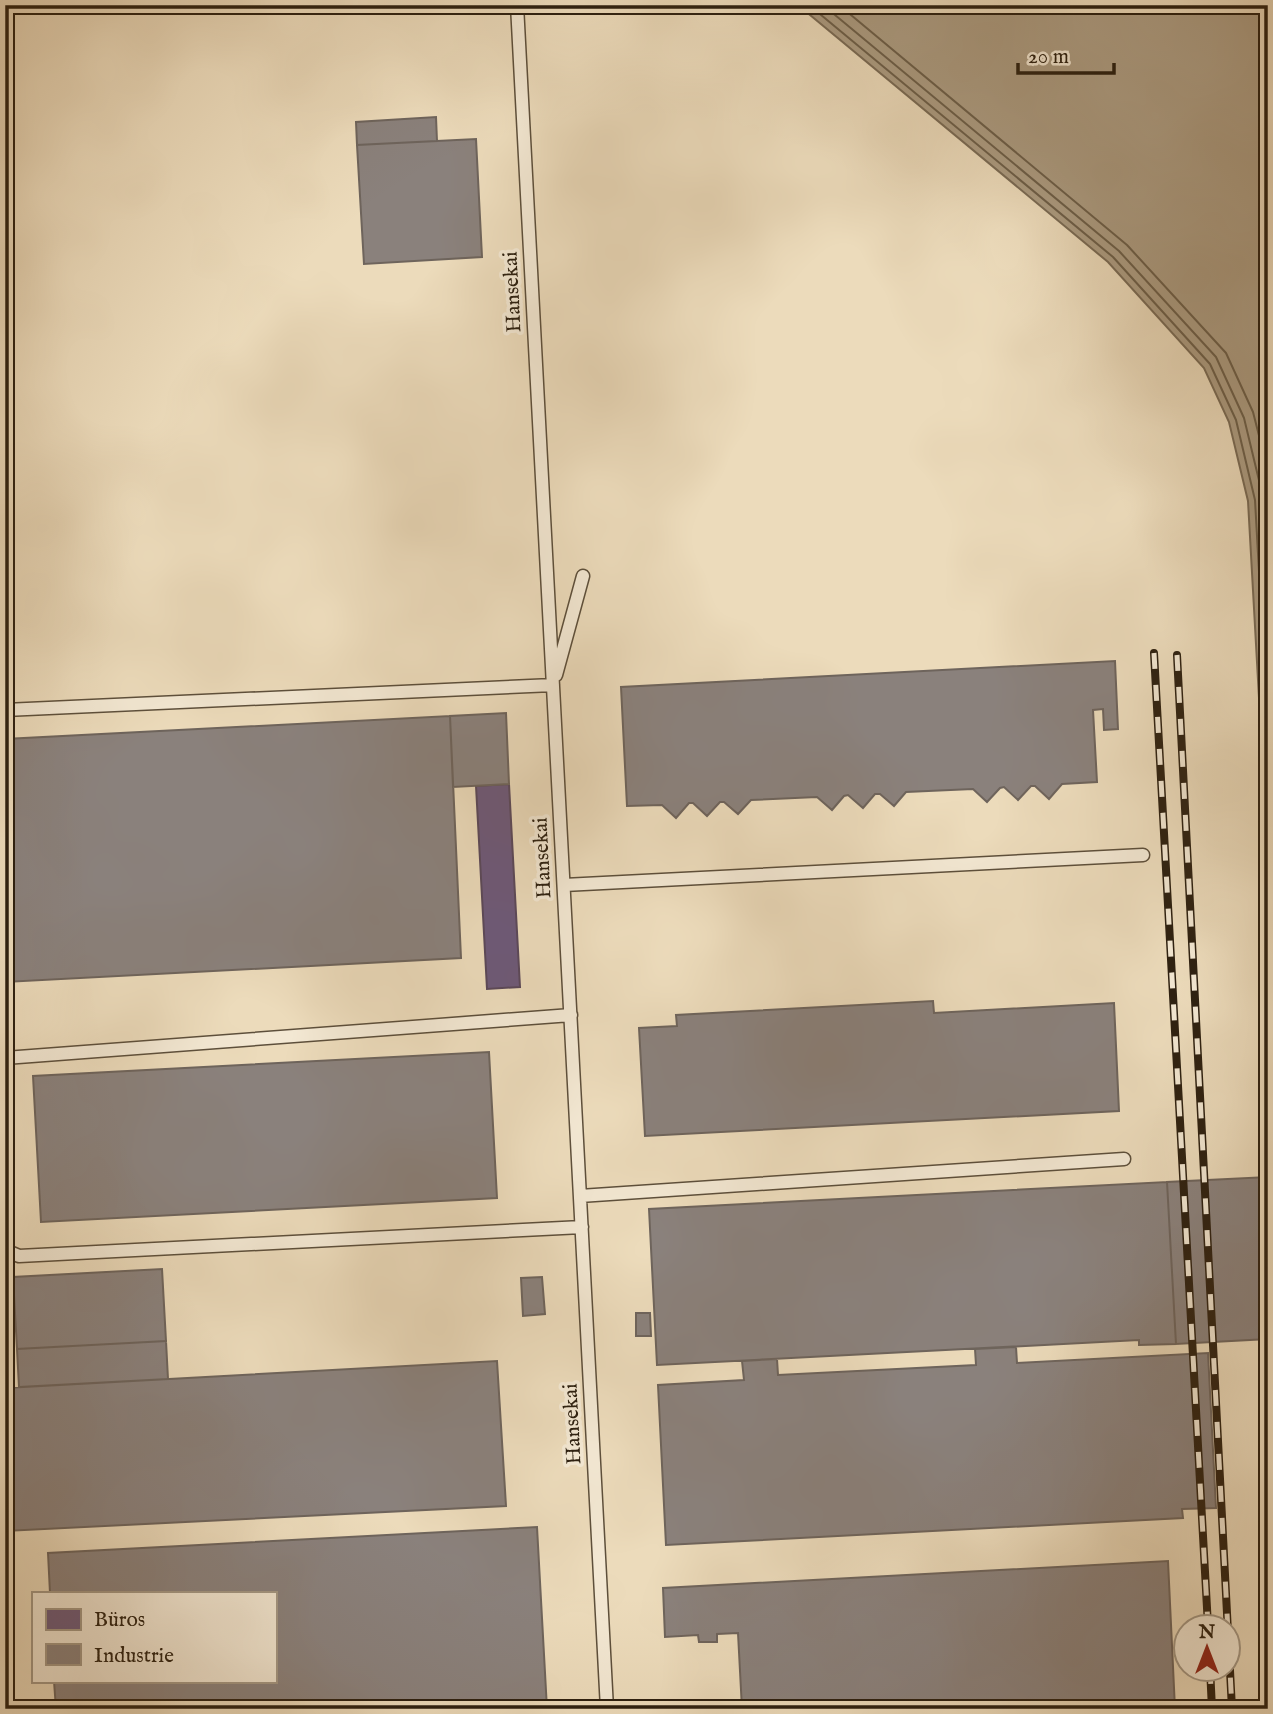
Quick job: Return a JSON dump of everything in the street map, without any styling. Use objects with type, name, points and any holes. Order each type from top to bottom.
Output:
[{"type":"lane","name":"Hansekai","points":[[517,5],[607,1709]]},
{"type":"lane","points":[[5,710],[553,685],[583,576]]},
{"type":"lane","points":[[564,885],[1143,855]]},
{"type":"lane","points":[[5,1058],[570,1014]]},
{"type":"lane","points":[[580,1196],[1124,1159]]},
{"type":"lane","points":[[5,1250],[19,1256],[582,1227]]},
{"type":"water","points":[[798,5],[1268,5],[1268,859],[1248,501],[1229,422],[1204,368],[1108,262]]},
{"type":"building: Büros","points":[[509,784],[520,987],[487,989],[476,786]]},
{"type":"building: Industrie","points":[[436,117],[437,141],[357,145],[356,122]]},
{"type":"building: Industrie","points":[[476,139],[482,257],[364,264],[357,145]]},
{"type":"building: Industrie","points":[[1115,661],[1118,729],[1104,730],[1103,709],[1093,710],[1097,782],[1062,784],[1049,799],[1035,786],[1031,786],[1018,800],[1004,787],[1000,788],[987,802],[973,789],[906,792],[894,806],[880,794],[875,794],[863,808],[848,795],[832,810],[817,797],[751,800],[738,814],[724,802],[720,802],[707,816],[693,803],[689,803],[676,818],[662,805],[627,806],[621,687]]},
{"type":"building: Industrie","points":[[506,713],[509,784],[453,787],[450,716]]},
{"type":"building: Industrie","points":[[450,716],[461,958],[5,982],[5,739]]},
{"type":"building: Industrie","points":[[933,1001],[934,1013],[1114,1003],[1119,1111],[645,1136],[639,1028],[677,1026],[676,1015]]},
{"type":"building: Industrie","points":[[489,1052],[497,1198],[41,1222],[33,1076]]},
{"type":"building: Industrie","points":[[1268,1177],[1268,1339],[1176,1344],[1167,1182]]},
{"type":"building: Industrie","points":[[1167,1182],[1176,1344],[1139,1345],[1139,1340],[657,1365],[649,1209]]},
{"type":"building: Industrie","points":[[162,1269],[166,1341],[17,1349],[13,1277]]},
{"type":"building: Industrie","points":[[542,1277],[545,1314],[523,1316],[521,1278]]},
{"type":"building: Industrie","points":[[636,1313],[650,1313],[651,1336],[636,1336]]},
{"type":"building: Industrie","points":[[166,1341],[168,1379],[19,1387],[17,1349]]},
{"type":"building: Industrie","points":[[1016,1347],[1017,1363],[1208,1353],[1216,1508],[1182,1509],[1183,1518],[666,1545],[658,1385],[744,1380],[742,1361],[777,1359],[778,1375],[976,1365],[975,1349]]},
{"type":"building: Industrie","points":[[497,1361],[506,1506],[5,1531],[5,1388]]},
{"type":"building: Industrie","points":[[537,1527],[547,1709],[56,1709],[54,1682],[276,1682],[276,1592],[50,1592],[48,1553]]},
{"type":"building: Industrie","points":[[1168,1561],[1175,1709],[742,1709],[738,1633],[717,1634],[717,1642],[699,1642],[698,1635],[665,1637],[663,1588]]},
{"type":"railway","points":[[1154,653],[1207,1612]]},
{"type":"railway","points":[[1177,655],[1232,1709]]},
{"type":"railway","points":[[1211,1682],[1212,1709]]}]
